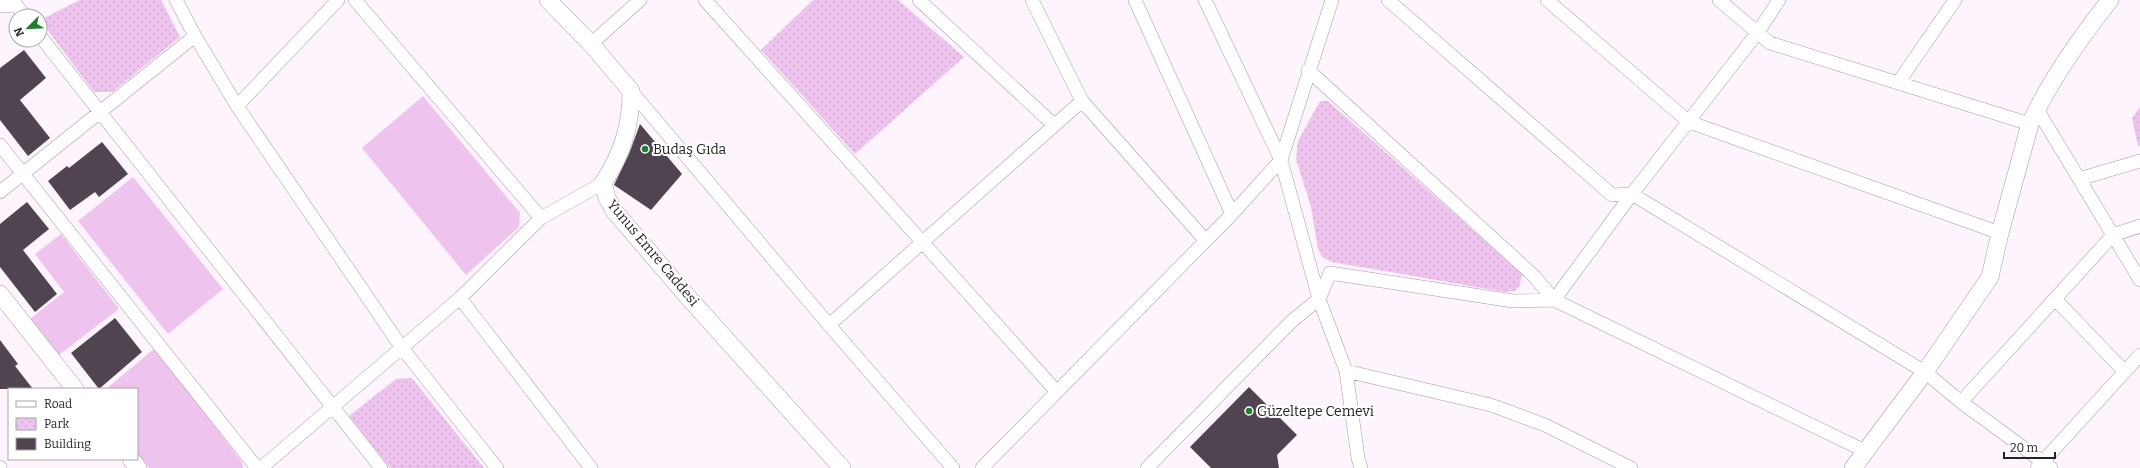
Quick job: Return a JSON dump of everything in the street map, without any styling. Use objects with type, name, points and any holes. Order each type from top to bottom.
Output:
[{"type":"street","points":[[176,0],[195,36],[237,106],[402,348],[497,468]]},
{"type":"street","points":[[237,106],[338,0]]},
{"type":"street","points":[[355,0],[541,218]]},
{"type":"street","points":[[548,0],[591,44],[829,325],[954,468]]},
{"type":"street","points":[[591,44],[640,0]]},
{"type":"street","points":[[705,0],[1057,392]]},
{"type":"street","points":[[920,0],[1054,125]]},
{"type":"street","points":[[1032,0],[1082,101],[1206,241]]},
{"type":"street","points":[[1135,0],[1232,214]]},
{"type":"street","points":[[1205,0],[1281,160],[1319,299],[1346,371],[1358,458],[1361,468]]},
{"type":"street","points":[[982,468],[1206,241],[1281,160],[1308,70],[1332,0]]},
{"type":"street","points":[[1388,0],[1612,196],[1632,194],[1925,372],[1961,402],[2044,466],[2140,355]]},
{"type":"street","points":[[1547,0],[1689,122],[2000,233]]},
{"type":"street","points":[[1719,0],[1770,43],[2030,124]]},
{"type":"street","points":[[1554,300],[1632,194],[1758,32],[1779,0]]},
{"type":"street","points":[[1898,83],[1955,0]]},
{"type":"street","points":[[1853,468],[1925,372],[1990,277],[2000,233],[2030,124],[2037,109],[2088,29],[2110,0]]},
{"type":"street","points":[[0,6],[14,3]]},
{"type":"street","points":[[0,192],[195,36]]},
{"type":"street","points":[[48,46],[381,468]]},
{"type":"street","points":[[1308,70],[1534,276],[1554,300],[1865,451]]},
{"type":"street","name":"Yunus Emre Caddesi","points":[[631,91],[631,113],[627,133],[621,152],[603,183],[607,198],[619,216],[693,302],[842,468]]},
{"type":"street","points":[[829,325],[1082,101]]},
{"type":"street","points":[[2037,109],[2140,280]]},
{"type":"street","points":[[0,145],[258,468]]},
{"type":"street","points":[[2079,179],[2140,161]]},
{"type":"street","points":[[261,468],[460,298],[541,218],[603,183]]},
{"type":"street","points":[[1961,402],[2113,235],[2140,226]]},
{"type":"street","points":[[1146,468],[1293,320],[1319,299],[1330,273],[1513,301],[1554,300]]},
{"type":"street","points":[[0,294],[75,388]]},
{"type":"street","points":[[460,298],[591,468]]},
{"type":"street","points":[[2055,299],[2125,372]]},
{"type":"street","points":[[1346,371],[1491,405],[1545,425],[1631,468]]},
{"type":"street","points":[[132,460],[138,468]]},
{"type":"green space","points":[[80,0],[161,0],[180,37],[112,92],[94,92],[48,31],[48,16]]},
{"type":"green space","points":[[813,0],[898,0],[964,57],[855,154],[761,50]]},
{"type":"green space","points":[[423,96],[520,213],[519,227],[466,275],[362,148]]},
{"type":"green space","points":[[1320,101],[1328,101],[1522,274],[1520,285],[1515,291],[1505,292],[1332,262],[1322,257],[1318,249],[1311,207],[1296,159],[1298,141]]},
{"type":"green space","points":[[2140,107],[2140,145],[2138,146],[2132,118]]},
{"type":"green space","points":[[133,177],[223,289],[168,334],[78,221]]},
{"type":"green space","points":[[61,234],[119,309],[59,355],[30,319],[64,292],[35,254]]},
{"type":"green space","points":[[155,348],[242,462],[243,468],[149,468],[138,454],[138,388],[107,388]]},
{"type":"green space","points":[[412,378],[484,468],[390,468],[349,416],[396,379]]},
{"type":"building","points":[[24,50],[46,78],[20,100],[50,138],[28,156],[0,120],[0,68]]},
{"type":"building","name":"Budaş Gıda","points":[[640,124],[682,174],[651,210],[614,185],[629,154]]},
{"type":"building","points":[[102,142],[128,174],[99,197],[95,192],[70,210],[48,181],[67,166],[69,168]]},
{"type":"building","points":[[27,202],[49,229],[23,250],[57,294],[35,312],[0,267],[0,224]]},
{"type":"building","points":[[115,318],[142,352],[100,388],[98,388],[71,353]]},
{"type":"building","points":[[0,340],[18,364],[15,366],[32,388],[0,389]]},
{"type":"building","name":"Güzeltepe Cemevi","points":[[1249,387],[1297,435],[1277,455],[1279,468],[1211,468],[1190,447]]},
{"type":"place","name":"Budaş Gıda","points":[[645,149]]},
{"type":"place","name":"Güzeltepe Cemevi","points":[[1249,411]]}]
